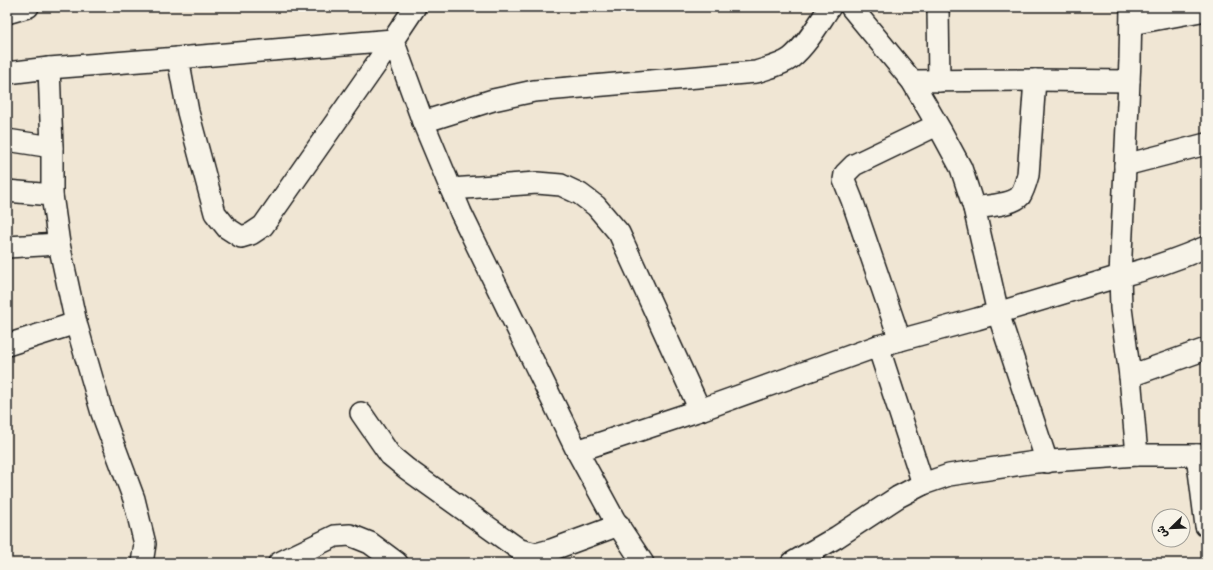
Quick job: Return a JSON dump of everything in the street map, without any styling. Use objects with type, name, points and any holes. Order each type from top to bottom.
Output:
[{"type":"street","points":[[7,13],[28,7]]},
{"type":"street","points":[[178,58],[188,112],[215,213],[227,228],[241,237],[251,234],[263,226],[393,40],[414,7]]},
{"type":"street","points":[[424,122],[493,100],[534,91],[756,72],[776,66],[791,58],[804,43],[830,7]]},
{"type":"street","points":[[851,7],[912,81],[961,168],[974,208],[998,313],[1047,462]]},
{"type":"street","points":[[938,7],[940,81]]},
{"type":"street","points":[[1137,455],[1130,376],[1121,308],[1120,276],[1131,15],[1205,16]]},
{"type":"street","points":[[7,73],[50,68],[393,40]]},
{"type":"street","points":[[393,40],[461,213],[577,451],[618,525],[643,563]]},
{"type":"street","points":[[50,68],[52,196],[59,244],[76,324],[102,413],[134,500],[145,544],[142,563]]},
{"type":"street","points":[[974,208],[1008,203],[1019,197],[1024,189],[1028,175],[1035,80]]},
{"type":"street","points":[[912,81],[1129,81]]},
{"type":"street","points":[[900,340],[844,180],[845,174],[854,165],[937,125]]},
{"type":"street","points":[[7,140],[52,147]]},
{"type":"street","points":[[1125,165],[1206,144]]},
{"type":"street","points":[[451,189],[537,183],[561,185],[580,194],[596,206],[619,233],[700,410]]},
{"type":"street","points":[[7,191],[52,196]]},
{"type":"street","points":[[7,247],[59,244]]},
{"type":"street","points":[[577,451],[700,410],[878,346],[1149,269],[1206,247]]},
{"type":"street","points":[[7,345],[76,324]]},
{"type":"street","points":[[878,346],[923,484]]},
{"type":"street","points":[[1130,376],[1206,349]]},
{"type":"street","points":[[361,413],[390,455],[407,469],[520,550],[536,554],[551,550],[618,525]]},
{"type":"street","points":[[792,563],[837,537],[898,497],[923,484],[948,475],[1036,462],[1137,455],[1201,455],[1206,526]]},
{"type":"street","points":[[279,563],[335,536],[350,535],[370,544],[397,563]]}]
